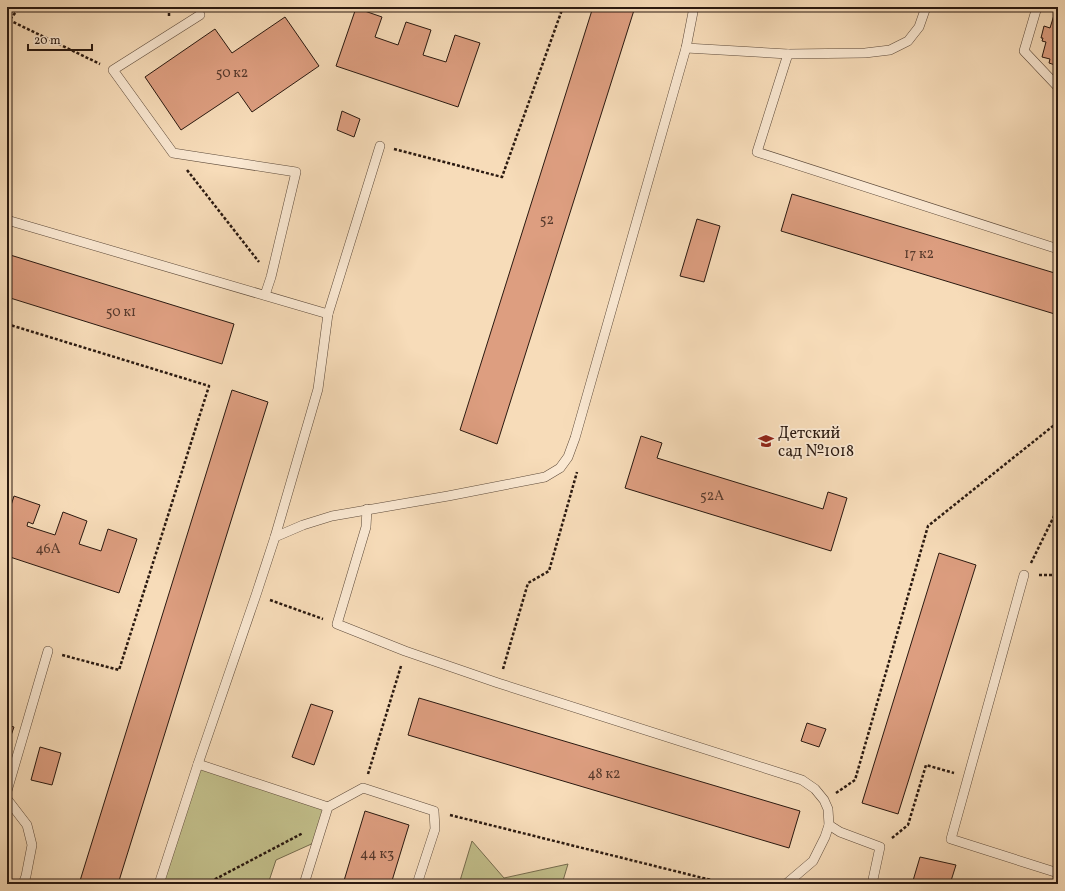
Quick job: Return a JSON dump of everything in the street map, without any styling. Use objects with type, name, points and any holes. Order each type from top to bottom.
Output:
[{"type":"lane","points":[[275,537],[303,525],[332,516],[448,496],[545,476],[560,468],[568,457],[578,430],[686,48],[694,7]]},
{"type":"lane","points":[[686,48],[788,54],[865,53],[890,50],[908,41],[919,27],[926,7]]},
{"type":"lane","points":[[1037,7],[1024,51],[1058,87]]},
{"type":"lane","points":[[200,15],[113,70],[173,153],[296,172],[271,277],[265,295]]},
{"type":"lane","points":[[788,54],[757,152],[1058,249]]},
{"type":"lane","points":[[160,884],[198,764],[275,537],[318,389],[328,314],[380,146]]},
{"type":"lane","points":[[7,220],[328,314]]},
{"type":"lane","points":[[367,509],[366,527],[337,624],[405,651],[498,683],[802,780],[815,789],[824,800],[828,809],[829,824],[825,837],[813,861],[786,884]]},
{"type":"lane","points":[[1024,575],[952,839],[1058,872]]},
{"type":"lane","points":[[7,791],[48,651]]},
{"type":"lane","points":[[198,764],[328,807]]},
{"type":"lane","points":[[304,884],[328,807],[363,788],[434,811],[435,829],[418,884]]},
{"type":"lane","points":[[7,798],[27,825],[32,845],[23,884]]},
{"type":"lane","points":[[829,824],[840,832],[880,847],[872,884]]},
{"type":"path","points":[[20,7],[8,22],[113,70]]},
{"type":"path","points":[[380,146],[502,177],[563,7]]},
{"type":"path","points":[[173,153],[271,277]]},
{"type":"path","points":[[7,324],[209,386],[119,670],[48,651]]},
{"type":"path","points":[[824,800],[855,780],[928,526],[1058,422]]},
{"type":"path","points":[[1058,508],[1024,575],[1058,575]]},
{"type":"path","points":[[256,595],[337,624]]},
{"type":"path","points":[[363,788],[405,651]]},
{"type":"path","points":[[880,847],[908,825],[926,765],[968,778]]},
{"type":"path","points":[[434,811],[727,884]]},
{"type":"path","points":[[206,884],[323,822]]},
{"type":"shaded area","points":[[198,764],[328,807],[318,841],[276,860],[268,884],[159,884]]},
{"type":"shaded area","points":[[472,841],[504,878],[568,864],[562,884],[459,884]]},
{"type":"building","points":[[593,7],[635,7],[497,444],[460,430]]},
{"type":"building","points":[[356,8],[382,17],[375,37],[398,45],[406,22],[431,30],[423,55],[446,62],[455,35],[480,43],[458,107],[336,66]]},
{"type":"building","points":[[1054,15],[1058,16],[1058,66],[1049,63],[1050,59],[1042,57],[1046,42],[1042,41],[1043,38],[1041,38],[1044,26],[1050,28]]},
{"type":"building","points":[[285,17],[319,66],[252,112],[238,92],[181,130],[145,77],[215,29],[232,53]]},
{"type":"building","points":[[342,111],[360,119],[354,137],[337,130]]},
{"type":"building","points":[[792,194],[1058,274],[1058,315],[781,231]]},
{"type":"building","points":[[697,219],[720,226],[704,282],[680,276]]},
{"type":"building","points":[[7,254],[234,324],[222,364],[7,297]]},
{"type":"building","points":[[232,390],[268,402],[118,884],[79,884]]},
{"type":"building","points":[[641,436],[662,443],[657,458],[823,509],[828,492],[847,498],[831,551],[625,488]]},
{"type":"building","points":[[14,496],[40,505],[33,524],[28,522],[27,526],[55,535],[63,512],[87,521],[79,544],[101,551],[108,529],[137,539],[119,593],[7,556],[7,518]]},
{"type":"building","points":[[939,553],[976,565],[898,814],[862,803]]},
{"type":"building","points":[[419,698],[800,811],[789,848],[408,735]]},
{"type":"building","points":[[311,704],[333,711],[314,765],[292,757]]},
{"type":"building","points":[[807,723],[826,729],[819,747],[801,741]]},
{"type":"building","points":[[7,725],[14,727],[8,744],[7,744]]},
{"type":"building","points":[[40,747],[61,753],[52,785],[31,780]]},
{"type":"building","points":[[365,811],[409,825],[391,884],[343,884]]},
{"type":"building","points":[[920,857],[956,865],[950,884],[912,884]]},
{"type":"place","name":"Детский сад №1018","points":[[766,441]]}]
